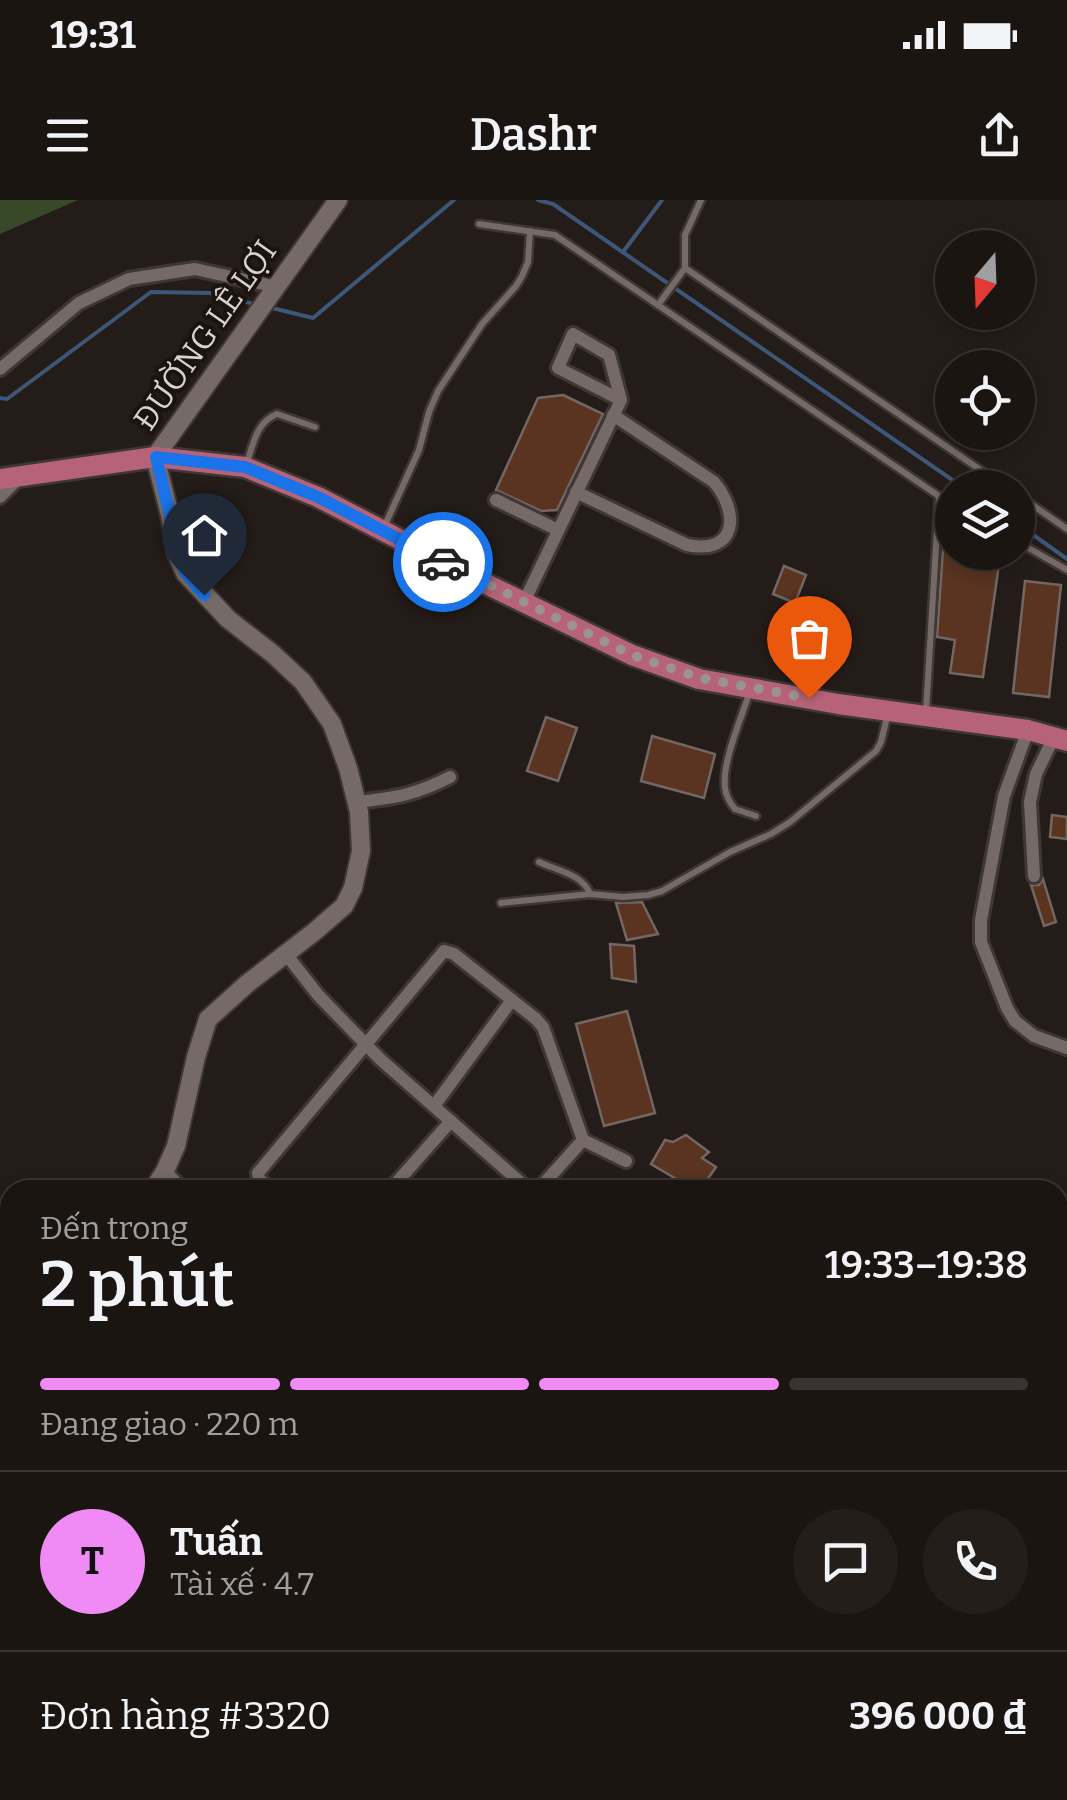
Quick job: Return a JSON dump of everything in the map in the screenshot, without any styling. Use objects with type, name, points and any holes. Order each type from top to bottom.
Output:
[{"type":"main road","points":[[10,478],[156,457],[245,467],[318,497],[632,655],[700,678],[1028,730],[1060,739]]},
{"type":"street","name":"ĐƯỜNG LÊ LỢI","points":[[156,457],[338,200]]},
{"type":"street","points":[[0,368],[79,304],[128,279],[195,269],[277,286]]},
{"type":"street","points":[[524,602],[621,400],[609,355],[573,334],[558,368],[621,400]]},
{"type":"street","points":[[576,492],[687,545],[719,543],[728,533],[732,516],[725,496],[714,482],[613,415]]},
{"type":"street","points":[[156,457],[176,552],[185,572],[228,619],[303,682],[332,724],[359,812],[361,851],[354,888],[344,906],[208,1019],[176,1146],[159,1180]]},
{"type":"street","points":[[0,497],[10,478]]},
{"type":"street","points":[[496,500],[558,530]]},
{"type":"street","points":[[1028,730],[1004,796],[980,935],[984,954],[1015,1021],[1034,1036],[1067,1048]]},
{"type":"street","points":[[1034,876],[1030,802],[1036,774],[1060,739]]},
{"type":"street","points":[[356,802],[401,798],[450,777]]},
{"type":"street","points":[[259,1180],[258,1172],[444,951],[454,954],[543,1028],[583,1140],[626,1161]]},
{"type":"street","points":[[286,954],[318,995],[366,1044],[519,1180]]},
{"type":"street","points":[[434,1106],[512,1000]]},
{"type":"street","points":[[399,1180],[451,1121]]},
{"type":"street","points":[[547,1180],[583,1140]]},
{"type":"street","points":[[165,1171],[174,1180]]},
{"type":"lane","points":[[660,302],[684,271],[684,235],[701,200]]},
{"type":"lane","points":[[479,224],[556,235],[660,302],[935,494]]},
{"type":"lane","points":[[382,531],[419,450],[438,390],[482,324],[522,276],[528,262],[530,231]]},
{"type":"lane","points":[[684,271],[980,470]]},
{"type":"lane","points":[[245,467],[258,429],[266,418],[277,414],[316,427]]},
{"type":"lane","points":[[1035,506],[1067,528]]},
{"type":"lane","points":[[1035,552],[1067,570]]},
{"type":"lane","points":[[925,715],[935,559]]},
{"type":"lane","points":[[751,688],[725,785],[735,810],[756,816]]},
{"type":"lane","points":[[501,903],[590,894],[623,897],[662,891],[790,822],[870,759],[881,742],[888,710]]},
{"type":"lane","points":[[539,862],[580,879],[590,894]]},
{"type":"green space","points":[[0,200],[78,200],[0,234]]},
{"type":"building","points":[[563,395],[603,414],[557,510],[541,511],[496,490],[538,398]]},
{"type":"building","points":[[784,566],[806,575],[795,603],[773,594]]},
{"type":"building","points":[[942,570],[998,570],[983,677],[950,673],[955,640],[937,637]]},
{"type":"building","points":[[1025,581],[1061,585],[1049,697],[1013,693]]},
{"type":"building","points":[[546,717],[577,728],[558,781],[527,771]]},
{"type":"building","points":[[652,736],[715,754],[704,798],[641,781]]},
{"type":"building","points":[[1052,815],[1067,817],[1067,839],[1050,837]]},
{"type":"building","points":[[1043,879],[1056,922],[1044,926],[1031,885],[1039,885]]},
{"type":"building","points":[[642,902],[658,934],[627,940],[616,903]]},
{"type":"building","points":[[610,944],[634,946],[636,982],[612,978]]},
{"type":"building","points":[[627,1011],[655,1113],[604,1126],[576,1024]]},
{"type":"building","points":[[686,1135],[709,1152],[702,1158],[716,1167],[707,1180],[678,1180],[651,1164],[665,1140],[673,1142]]},
{"type":"waterway","points":[[268,307],[313,318],[454,200]]},
{"type":"waterway","points":[[538,200],[553,204],[938,470]]},
{"type":"waterway","points":[[623,252],[662,200]]},
{"type":"waterway","points":[[0,398],[7,399],[151,292],[210,293],[258,305]]},
{"type":"waterway","points":[[1035,536],[1067,559]]},
{"type":"way so far","points":[[443,562],[632,655],[700,678],[809,698]]},
{"type":"route","points":[[204,595],[185,572],[176,552],[156,457],[245,467],[318,497],[443,562]]}]
